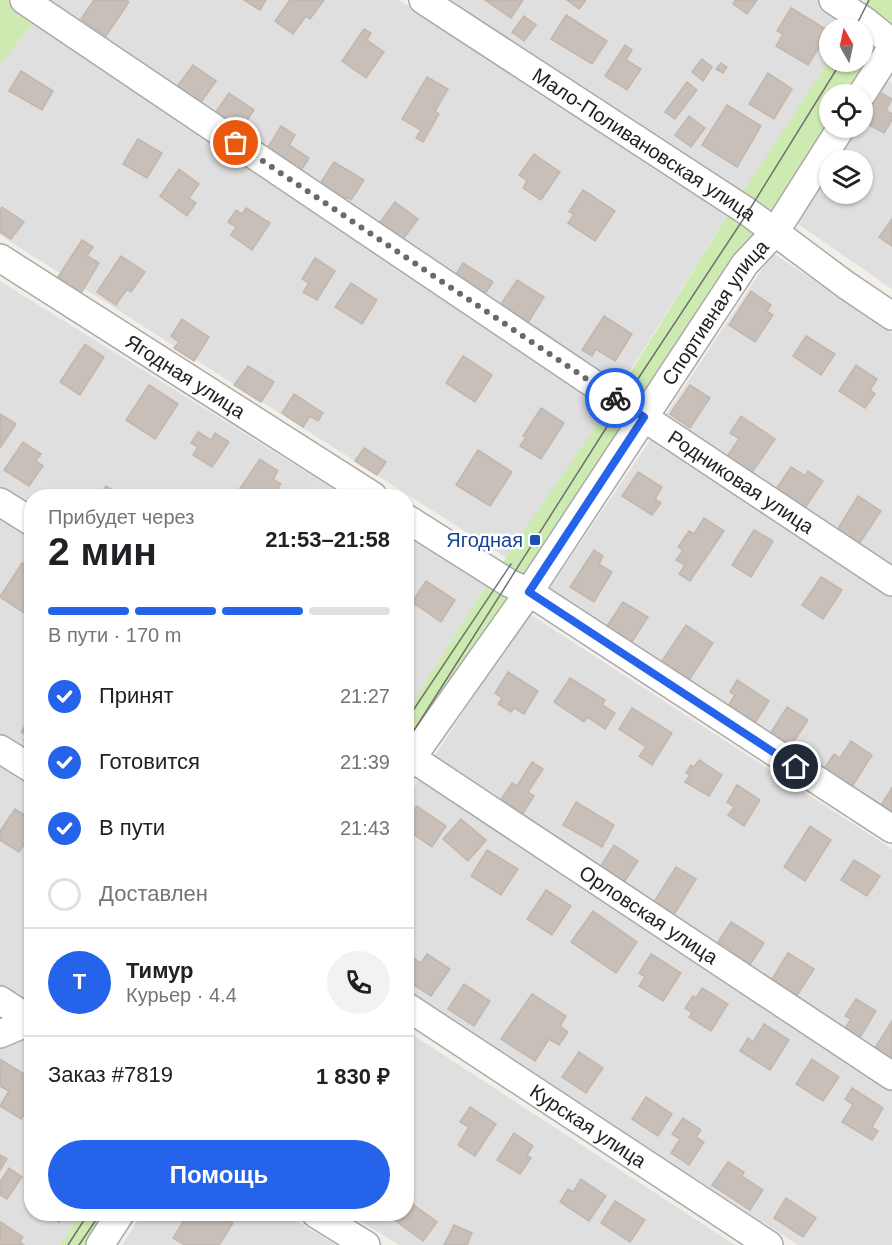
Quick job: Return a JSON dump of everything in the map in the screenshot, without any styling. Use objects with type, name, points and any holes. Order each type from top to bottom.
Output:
[{"type":"street","name":"Родниковая улица","points":[[24,0],[892,582]]},
{"type":"street","name":"Мало-Поливановская улица","points":[[423,0],[775,232],[846,285],[892,315]]},
{"type":"street","points":[[833,0],[865,21],[892,45],[868,84]]},
{"type":"street","name":"Спортивная улица","points":[[414,751],[529,592],[745,264],[775,232],[835,138]]},
{"type":"street","name":"Ягодная улица","points":[[0,258],[362,489]]},
{"type":"street","points":[[0,502],[24,517]]},
{"type":"street","points":[[414,523],[509,584],[529,592],[892,829]]},
{"type":"street","points":[[0,750],[24,764]]},
{"type":"street","name":"Орловская улица","points":[[414,763],[892,1076]]},
{"type":"street","points":[[0,1000],[24,1016]]},
{"type":"street","name":"Курская улица","points":[[414,1011],[769,1245]]},
{"type":"street","points":[[0,1034],[24,1024]]},
{"type":"street","points":[[100,1245],[115,1221]]},
{"type":"street","points":[[327,1221],[366,1245]]},
{"type":"shaded area","points":[[43,0],[399,0],[729,213],[620,387]]},
{"type":"shaded area","points":[[422,0],[826,0],[855,18],[819,18],[819,72],[822,72],[741,196]]},
{"type":"shaded area","points":[[35,21],[611,404],[507,558],[414,499],[414,489],[399,489],[0,235],[0,65]]},
{"type":"shaded area","points":[[876,74],[892,83],[892,289],[798,224],[819,183],[819,204],[873,204],[873,150],[836,150],[843,138],[873,138],[873,84],[871,84]]},
{"type":"shaded area","points":[[773,253],[892,333],[892,570],[665,416]]},
{"type":"shaded area","points":[[0,281],[334,489],[24,489],[24,503],[0,488]]},
{"type":"shaded area","points":[[653,436],[892,595],[892,816],[550,588]]},
{"type":"shaded area","points":[[0,513],[24,528],[24,750],[0,735]]},
{"type":"shaded area","points":[[414,539],[487,585],[414,700]]},
{"type":"shaded area","points":[[528,613],[892,849],[892,1065],[432,760]]},
{"type":"shaded area","points":[[0,766],[24,781],[24,1003],[0,987]]},
{"type":"shaded area","points":[[421,775],[892,1087],[892,1245],[798,1245],[414,996],[414,788]]},
{"type":"shaded area","points":[[414,1036],[735,1245],[399,1245],[360,1221],[414,1221]]},
{"type":"shaded area","points":[[24,1038],[24,1221],[75,1221],[60,1245],[0,1245],[0,1042]]},
{"type":"shaded area","points":[[137,1221],[297,1221],[336,1245],[122,1245]]},
{"type":"green space","points":[[0,0],[43,0],[35,21],[0,65]]},
{"type":"green space","points":[[867,0],[892,0],[892,26],[873,57],[873,18],[857,18]]},
{"type":"green space","points":[[822,72],[864,72],[856,84],[819,84],[819,138],[821,138],[414,751],[414,700],[487,585],[611,404],[729,213]]},
{"type":"green space","points":[[75,1221],[107,1221],[91,1245],[60,1245]]},
{"type":"building","points":[[94,0],[126,0],[129,2],[106,36],[81,19]]},
{"type":"building","points":[[244,0],[266,0],[260,10]]},
{"type":"building","points":[[290,0],[324,0],[310,19],[306,16],[293,34],[275,21]]},
{"type":"building","points":[[485,0],[523,0],[511,18]]},
{"type":"building","points":[[567,0],[586,0],[579,9]]},
{"type":"building","points":[[735,0],[757,0],[747,14],[733,4]]},
{"type":"building","points":[[791,8],[819,25],[819,47],[808,65],[776,46],[783,34],[777,31]]},
{"type":"building","points":[[566,15],[607,41],[592,64],[551,39]]},
{"type":"building","points":[[524,16],[536,25],[524,41],[512,32]]},
{"type":"building","points":[[364,29],[371,33],[367,40],[384,52],[366,78],[342,61]]},
{"type":"building","points":[[625,45],[632,50],[626,60],[641,69],[627,90],[605,76]]},
{"type":"building","points":[[702,59],[712,67],[703,81],[692,72]]},
{"type":"building","points":[[721,63],[727,67],[723,73],[716,69]]},
{"type":"building","points":[[193,65],[216,81],[197,108],[173,92]]},
{"type":"building","points":[[21,71],[53,91],[42,110],[9,91]]},
{"type":"building","points":[[768,73],[792,89],[774,119],[749,104]]},
{"type":"building","points":[[427,77],[448,89],[435,111],[439,114],[423,142],[416,138],[421,130],[402,119]]},
{"type":"building","points":[[687,82],[697,90],[675,119],[665,112]]},
{"type":"building","points":[[874,89],[892,99],[886,110],[892,114],[892,120],[884,133],[873,127]]},
{"type":"building","points":[[229,93],[254,110],[244,125],[248,127],[239,139],[211,119]]},
{"type":"building","points":[[727,105],[761,126],[737,167],[702,145]]},
{"type":"building","points":[[689,116],[705,128],[691,147],[675,135]]},
{"type":"building","points":[[281,126],[295,135],[289,145],[309,158],[299,174],[265,152]]},
{"type":"building","points":[[138,139],[162,153],[147,178],[123,164]]},
{"type":"building","points":[[534,154],[560,172],[541,200],[523,188],[527,181],[519,175]]},
{"type":"building","points":[[334,162],[364,180],[351,200],[347,197],[344,203],[318,187]]},
{"type":"building","points":[[179,169],[199,184],[189,198],[196,203],[187,216],[160,196]]},
{"type":"building","points":[[583,190],[615,211],[595,241],[568,223],[574,214],[569,212]]},
{"type":"building","points":[[395,202],[418,219],[401,242],[378,225]]},
{"type":"building","points":[[2,207],[24,222],[11,239],[0,232]]},
{"type":"building","points":[[246,208],[270,223],[252,250],[231,235],[236,227],[228,222],[236,210],[242,214]]},
{"type":"building","points":[[892,219],[892,246],[879,237]]},
{"type":"building","points":[[82,240],[93,247],[87,256],[99,263],[80,295],[56,280]]},
{"type":"building","points":[[121,256],[145,272],[131,292],[127,289],[116,305],[97,292]]},
{"type":"building","points":[[315,258],[335,271],[317,300],[303,292],[309,283],[302,279]]},
{"type":"building","points":[[463,263],[493,282],[479,303],[450,284]]},
{"type":"building","points":[[517,280],[544,297],[523,331],[495,313]]},
{"type":"building","points":[[351,283],[377,300],[362,324],[335,307]]},
{"type":"building","points":[[751,291],[771,305],[767,311],[773,315],[755,342],[729,325]]},
{"type":"building","points":[[604,316],[632,334],[615,361],[596,349],[592,356],[582,350]]},
{"type":"building","points":[[182,319],[209,337],[194,361],[174,348],[179,342],[171,336]]},
{"type":"building","points":[[806,336],[835,354],[821,375],[793,356]]},
{"type":"building","points":[[85,344],[104,357],[80,395],[60,382]]},
{"type":"building","points":[[463,356],[492,375],[475,402],[446,383]]},
{"type":"building","points":[[856,365],[877,379],[870,390],[875,394],[865,408],[839,391]]},
{"type":"building","points":[[248,366],[274,382],[261,402],[234,385]]},
{"type":"building","points":[[149,385],[178,404],[155,439],[126,420]]},
{"type":"building","points":[[690,385],[710,398],[690,428],[670,414]]},
{"type":"building","points":[[294,394],[323,413],[318,421],[310,416],[303,427],[282,413]]},
{"type":"building","points":[[541,408],[564,423],[541,459],[520,446],[526,437],[523,436]]},
{"type":"building","points":[[0,414],[16,424],[0,448]]},
{"type":"building","points":[[741,416],[775,439],[751,474],[726,458],[739,439],[730,433]]},
{"type":"building","points":[[198,432],[211,440],[215,433],[229,442],[212,467],[193,455],[198,447],[191,443]]},
{"type":"building","points":[[23,442],[41,454],[36,461],[43,466],[29,486],[4,470]]},
{"type":"building","points":[[364,448],[386,462],[377,475],[355,461]]},
{"type":"building","points":[[478,450],[512,472],[490,506],[456,485]]},
{"type":"building","points":[[260,459],[278,471],[273,479],[281,484],[278,489],[240,489]]},
{"type":"building","points":[[791,467],[805,476],[808,471],[823,481],[803,511],[774,492]]},
{"type":"building","points":[[638,472],[662,487],[655,499],[661,503],[652,515],[622,496]]},
{"type":"building","points":[[858,496],[881,511],[859,544],[837,530]]},
{"type":"building","points":[[704,518],[724,531],[690,581],[679,574],[685,565],[676,560],[683,550],[678,547],[689,531],[694,534]]},
{"type":"building","points":[[754,530],[773,541],[751,577],[732,565]]},
{"type":"building","points":[[594,550],[603,556],[599,564],[612,572],[594,602],[570,587]]},
{"type":"building","points":[[22,563],[24,564],[24,613],[0,597]]},
{"type":"building","points":[[821,577],[842,590],[823,619],[802,605]]},
{"type":"building","points":[[426,581],[455,600],[441,622],[414,603],[414,599]]},
{"type":"building","points":[[623,602],[648,617],[630,645],[605,629]]},
{"type":"building","points":[[686,625],[713,643],[688,682],[660,664]]},
{"type":"building","points":[[508,672],[538,691],[524,714],[514,708],[511,712],[498,704],[502,698],[495,693]]},
{"type":"building","points":[[570,678],[605,700],[602,705],[615,713],[605,729],[587,717],[584,722],[554,702]]},
{"type":"building","points":[[737,680],[769,701],[753,726],[726,709],[735,695],[730,692]]},
{"type":"building","points":[[787,707],[808,720],[788,750],[768,737]]},
{"type":"building","points":[[632,708],[672,733],[652,765],[639,756],[646,747],[619,729]]},
{"type":"building","points":[[851,741],[872,755],[850,790],[822,772],[834,754],[840,758]]},
{"type":"building","points":[[699,760],[722,775],[709,796],[685,782],[690,775],[686,773],[691,765],[694,767]]},
{"type":"building","points":[[532,762],[543,769],[528,792],[534,796],[518,821],[496,807],[512,783],[517,786]]},
{"type":"building","points":[[737,785],[760,800],[744,826],[728,815],[734,807],[727,802]]},
{"type":"building","points":[[892,788],[892,816],[879,808]]},
{"type":"building","points":[[576,802],[614,825],[602,847],[563,825]]},
{"type":"building","points":[[417,806],[446,826],[432,847],[414,835],[414,810]]},
{"type":"building","points":[[15,809],[24,815],[24,844],[19,852],[0,840],[0,831]]},
{"type":"building","points":[[461,819],[486,840],[468,861],[443,839]]},
{"type":"building","points":[[810,826],[831,840],[805,881],[784,867]]},
{"type":"building","points":[[614,845],[638,861],[623,884],[599,869]]},
{"type":"building","points":[[487,850],[518,869],[501,895],[471,876]]},
{"type":"building","points":[[854,860],[880,876],[867,896],[841,880]]},
{"type":"building","points":[[676,867],[696,879],[672,918],[652,905]]},
{"type":"building","points":[[546,890],[571,906],[552,935],[527,919]]},
{"type":"building","points":[[593,911],[637,942],[616,973],[571,942]]},
{"type":"building","points":[[731,922],[764,943],[746,971],[725,958],[730,949],[718,942]]},
{"type":"building","points":[[788,953],[814,969],[794,1000],[769,984]]},
{"type":"building","points":[[427,954],[450,969],[431,996],[414,985],[414,958],[421,963]]},
{"type":"building","points":[[651,954],[681,973],[663,1001],[639,986],[645,977],[639,973]]},
{"type":"building","points":[[464,984],[490,1001],[474,1026],[448,1009]]},
{"type":"building","points":[[702,988],[728,1004],[711,1031],[689,1017],[692,1013],[685,1008],[693,996],[696,998]]},
{"type":"building","points":[[532,994],[566,1016],[560,1026],[568,1032],[559,1045],[549,1039],[535,1061],[501,1039]]},
{"type":"building","points":[[856,999],[876,1011],[859,1039],[844,1030],[851,1019],[845,1016]]},
{"type":"building","points":[[892,1021],[892,1063],[873,1051]]},
{"type":"building","points":[[764,1024],[789,1040],[770,1070],[740,1051],[748,1038],[753,1042]]},
{"type":"building","points":[[579,1052],[603,1068],[586,1093],[562,1077]]},
{"type":"building","points":[[812,1059],[839,1077],[823,1101],[796,1084]]},
{"type":"building","points":[[1,1060],[24,1074],[24,1114],[21,1119],[0,1106],[9,1091],[0,1086]]},
{"type":"building","points":[[852,1088],[883,1108],[872,1127],[878,1131],[872,1140],[842,1122],[853,1105],[845,1099]]},
{"type":"building","points":[[646,1097],[672,1114],[658,1136],[632,1119]]},
{"type":"building","points":[[470,1107],[496,1124],[475,1156],[458,1145],[469,1127],[460,1122]]},
{"type":"building","points":[[683,1118],[701,1130],[696,1137],[704,1142],[689,1165],[671,1153],[680,1139],[672,1134]]},
{"type":"building","points":[[514,1133],[533,1146],[527,1155],[531,1158],[520,1174],[497,1160]]},
{"type":"building","points":[[0,1155],[7,1159],[0,1170]]},
{"type":"building","points":[[728,1162],[744,1172],[742,1176],[763,1190],[750,1210],[712,1185]]},
{"type":"building","points":[[9,1168],[22,1177],[7,1199],[0,1195],[0,1182]]},
{"type":"building","points":[[581,1179],[606,1196],[589,1221],[560,1202],[568,1189],[573,1192]]},
{"type":"building","points":[[786,1198],[816,1218],[803,1237],[774,1218]]},
{"type":"building","points":[[615,1201],[645,1220],[630,1242],[601,1223]]},
{"type":"building","points":[[414,1205],[437,1222],[423,1241],[396,1221],[414,1221]]},
{"type":"building","points":[[184,1221],[230,1221],[233,1223],[219,1245],[185,1245],[173,1238]]},
{"type":"building","points":[[1,1222],[23,1237],[20,1242],[24,1245],[0,1245]]},
{"type":"building","points":[[454,1225],[472,1233],[467,1245],[444,1245]]},
{"type":"tram line","points":[[860,18],[869,0]]},
{"type":"tram line","points":[[414,730],[622,403],[748,212],[835,72]]},
{"type":"tram line","points":[[414,709],[511,564]]},
{"type":"tram line","points":[[68,1245],[83,1221]]},
{"type":"tram line","points":[[79,1245],[95,1221]]},
{"type":"way so far","points":[[236,143],[615,398]]},
{"type":"place","name":"Ягодная","points":[[535,540]]},
{"type":"route","points":[[615,398],[644,417],[529,592],[796,767]]}]
